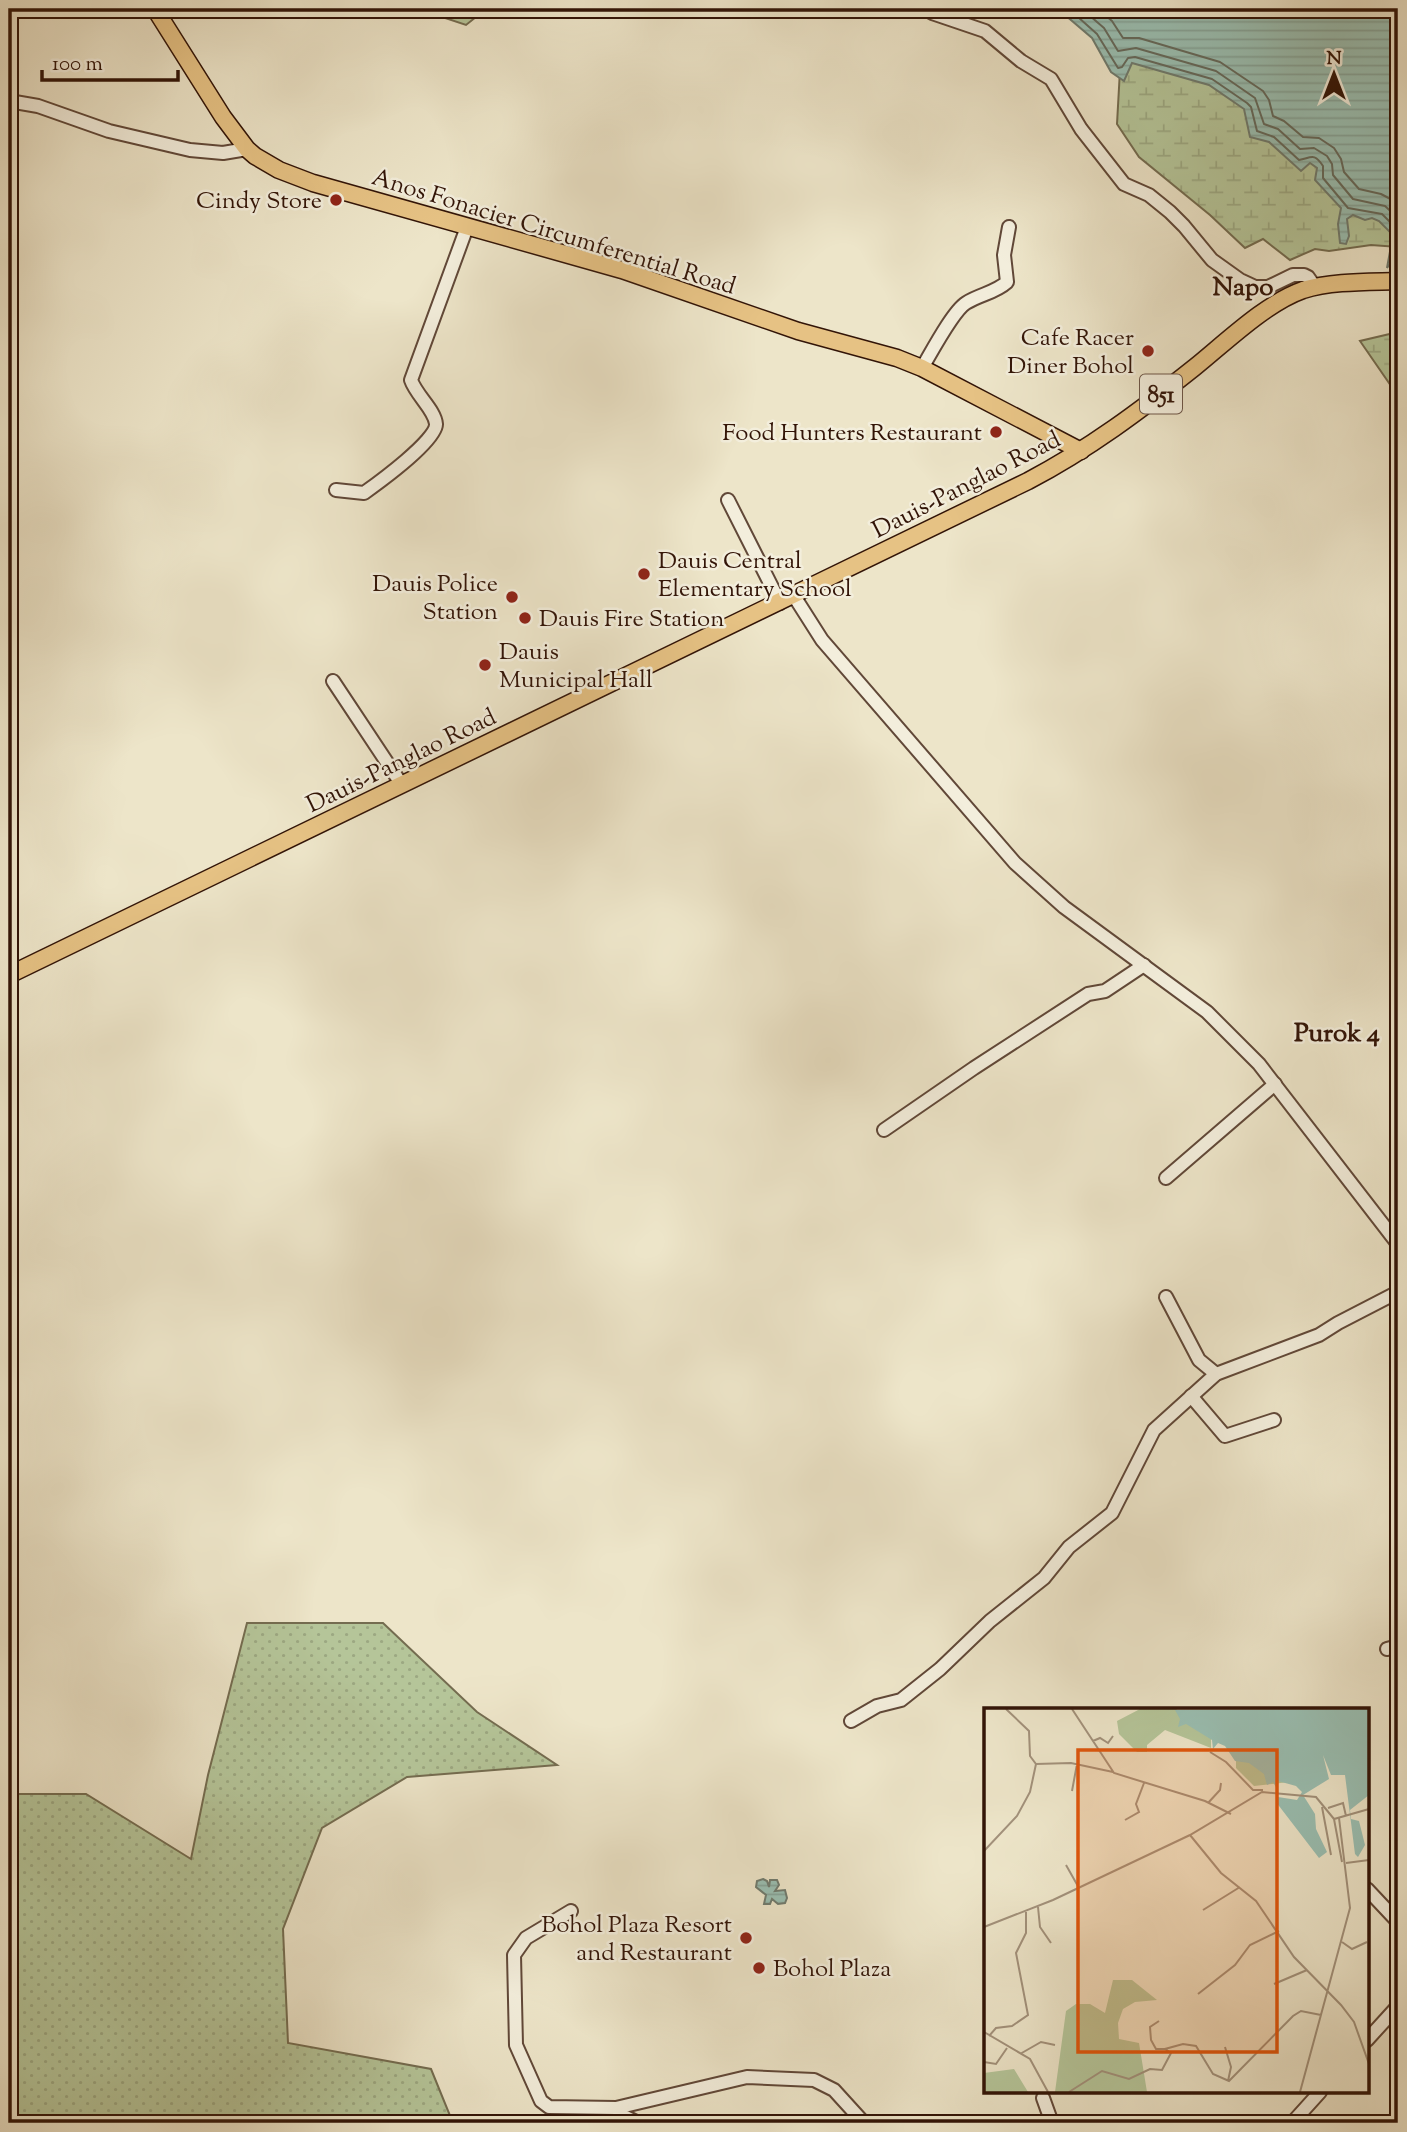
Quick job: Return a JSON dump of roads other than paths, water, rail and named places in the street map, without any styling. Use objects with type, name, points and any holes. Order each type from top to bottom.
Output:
[{"type":"main road","name":"Anos Fonacier Circumferential Road","points":[[155,9],[223,117],[247,149],[279,170],[313,183],[622,270],[798,331],[897,358],[922,368],[1081,451]]},
{"type":"main road","name":"Dauis-Panglao Road","points":[[9,973],[787,600],[1028,481],[1113,431],[1278,302],[1315,287],[1398,281]]},
{"type":"street","points":[[932,13],[985,31],[1021,61],[1051,79],[1081,129],[1124,184],[1149,195],[1170,212],[1212,260],[1240,281],[1255,287],[1268,287],[1298,275],[1308,277],[1315,287]]},
{"type":"street","points":[[9,101],[38,107],[109,131],[190,150],[223,153],[247,149]]},
{"type":"street","points":[[336,490],[364,493],[425,444],[434,432],[436,425],[433,416],[411,380],[467,227]]},
{"type":"street","points":[[922,368],[964,304],[1007,282],[1004,255],[1009,227]]},
{"type":"street","points":[[728,500],[787,600],[1014,863],[1064,907],[1208,1012],[1259,1064],[1398,1244]]},
{"type":"street","points":[[333,681],[402,785]]},
{"type":"street","points":[[884,1130],[1088,994],[1105,990],[1144,965]]},
{"type":"street","points":[[1166,1178],[1275,1084]]},
{"type":"street","points":[[851,1721],[877,1706],[901,1700],[940,1669],[990,1621],[1044,1578],[1069,1547],[1112,1513],[1154,1430],[1216,1374],[1319,1335],[1398,1292]]},
{"type":"street","points":[[1166,1297],[1199,1360],[1216,1374]]},
{"type":"street","points":[[1191,1396],[1225,1436],[1274,1420]]},
{"type":"street","points":[[1368,1890],[1398,1923]]},
{"type":"street","points":[[571,1911],[526,1938],[514,1955],[516,2045],[541,2101],[549,2107],[616,2108],[747,2077],[814,2080],[834,2090],[864,2123]]},
{"type":"street","points":[[1368,2039],[1398,2006]]},
{"type":"street","points":[[1292,2123],[1318,2094]]},
{"type":"street","points":[[1044,2098],[1052,2123]]},
{"type":"street","points":[[616,2108],[624,2116],[638,2123]]},
{"type":"water","points":[[1058,9],[1398,9],[1398,264],[1391,263],[1387,268],[1393,235],[1372,218],[1365,220],[1353,215],[1347,219],[1349,236],[1346,244],[1340,243],[1338,224],[1341,208],[1315,180],[1317,168],[1310,163],[1301,171],[1269,142],[1250,137],[1244,109],[1209,85],[1132,63],[1124,81],[1111,72],[1092,38]]},
{"type":"water","points":[[763,1879],[769,1887],[770,1880],[777,1880],[779,1885],[775,1891],[785,1890],[785,1903],[778,1904],[772,1899],[770,1904],[764,1904],[766,1895],[756,1887],[757,1881]]},
{"type":"place","name":"Cindy Store","points":[[336,200]]},
{"type":"place","name":"Cafe Racer Diner Bohol","points":[[1148,351]]},
{"type":"place","name":"Food Hunters Restaurant","points":[[996,432]]},
{"type":"place","name":"Dauis Central Elementary School","points":[[644,574]]},
{"type":"place","name":"Dauis Police Station","points":[[512,597]]},
{"type":"place","name":"Dauis Fire Station","points":[[525,618]]},
{"type":"place","name":"Dauis Municipal Hall","points":[[485,665]]},
{"type":"place","name":"Bohol Plaza Resort and Restaurant","points":[[746,1938]]},
{"type":"place","name":"Bohol Plaza","points":[[759,1968]]},
{"type":"district","name":"Napo","points":[[1243,286]]},
{"type":"district","name":"Purok 4","points":[[1337,1032]]}]
